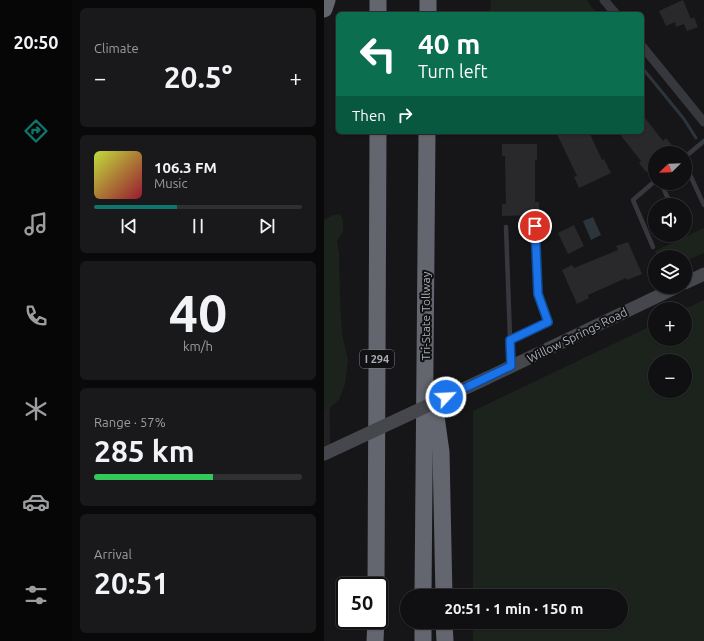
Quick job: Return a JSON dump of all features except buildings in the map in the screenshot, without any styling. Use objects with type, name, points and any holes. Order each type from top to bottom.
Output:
[{"type":"highway","points":[[324,9],[326,0]]},
{"type":"highway","points":[[378,0],[378,12]]},
{"type":"highway","points":[[428,0],[428,12]]},
{"type":"highway","name":"I 294","points":[[376,577],[378,134]]},
{"type":"highway","name":"Tri-State Tollway","points":[[423,589],[427,134]]},
{"type":"highway","points":[[425,336],[441,452],[444,589]]},
{"type":"highway","points":[[375,641],[376,629]]},
{"type":"highway","points":[[423,629],[423,641]]},
{"type":"highway","points":[[444,629],[445,641]]},
{"type":"main road","points":[[692,280],[704,274]]},
{"type":"main road","name":"Willow Springs Road","points":[[324,454],[662,294]]},
{"type":"street","points":[[604,0],[614,12]]},
{"type":"street","points":[[644,48],[704,122]]},
{"type":"lane","points":[[692,151],[704,141]]},
{"type":"lane","points":[[692,179],[704,205]]},
{"type":"lane","points":[[648,187],[632,200],[653,247]]},
{"type":"lane","points":[[510,340],[548,322],[538,294],[535,226]]},
{"type":"lane","points":[[506,227],[511,366]]},
{"type":"shaded area","points":[[491,0],[587,0],[596,12],[490,12]]},
{"type":"shaded area","points":[[340,214],[343,220],[343,231],[337,241],[339,254],[340,300],[342,334],[348,360],[345,384],[339,400],[324,412],[324,220],[333,215]]},
{"type":"shaded area","points":[[593,217],[601,235],[591,240],[583,221]]},
{"type":"shaded area","points":[[324,223],[329,224],[330,445],[324,448]]},
{"type":"shaded area","points":[[704,228],[704,253],[692,258],[692,250],[657,250],[674,242],[692,242],[692,234]]},
{"type":"shaded area","points":[[704,300],[704,641],[473,641],[473,629],[628,629],[628,589],[473,589],[473,411],[648,327],[648,346],[692,346],[692,306]]},
{"type":"waterway","points":[[644,70],[684,119],[696,138]]},
{"type":"route","points":[[446,397],[511,366],[510,340],[548,322],[538,294],[535,226]]}]
